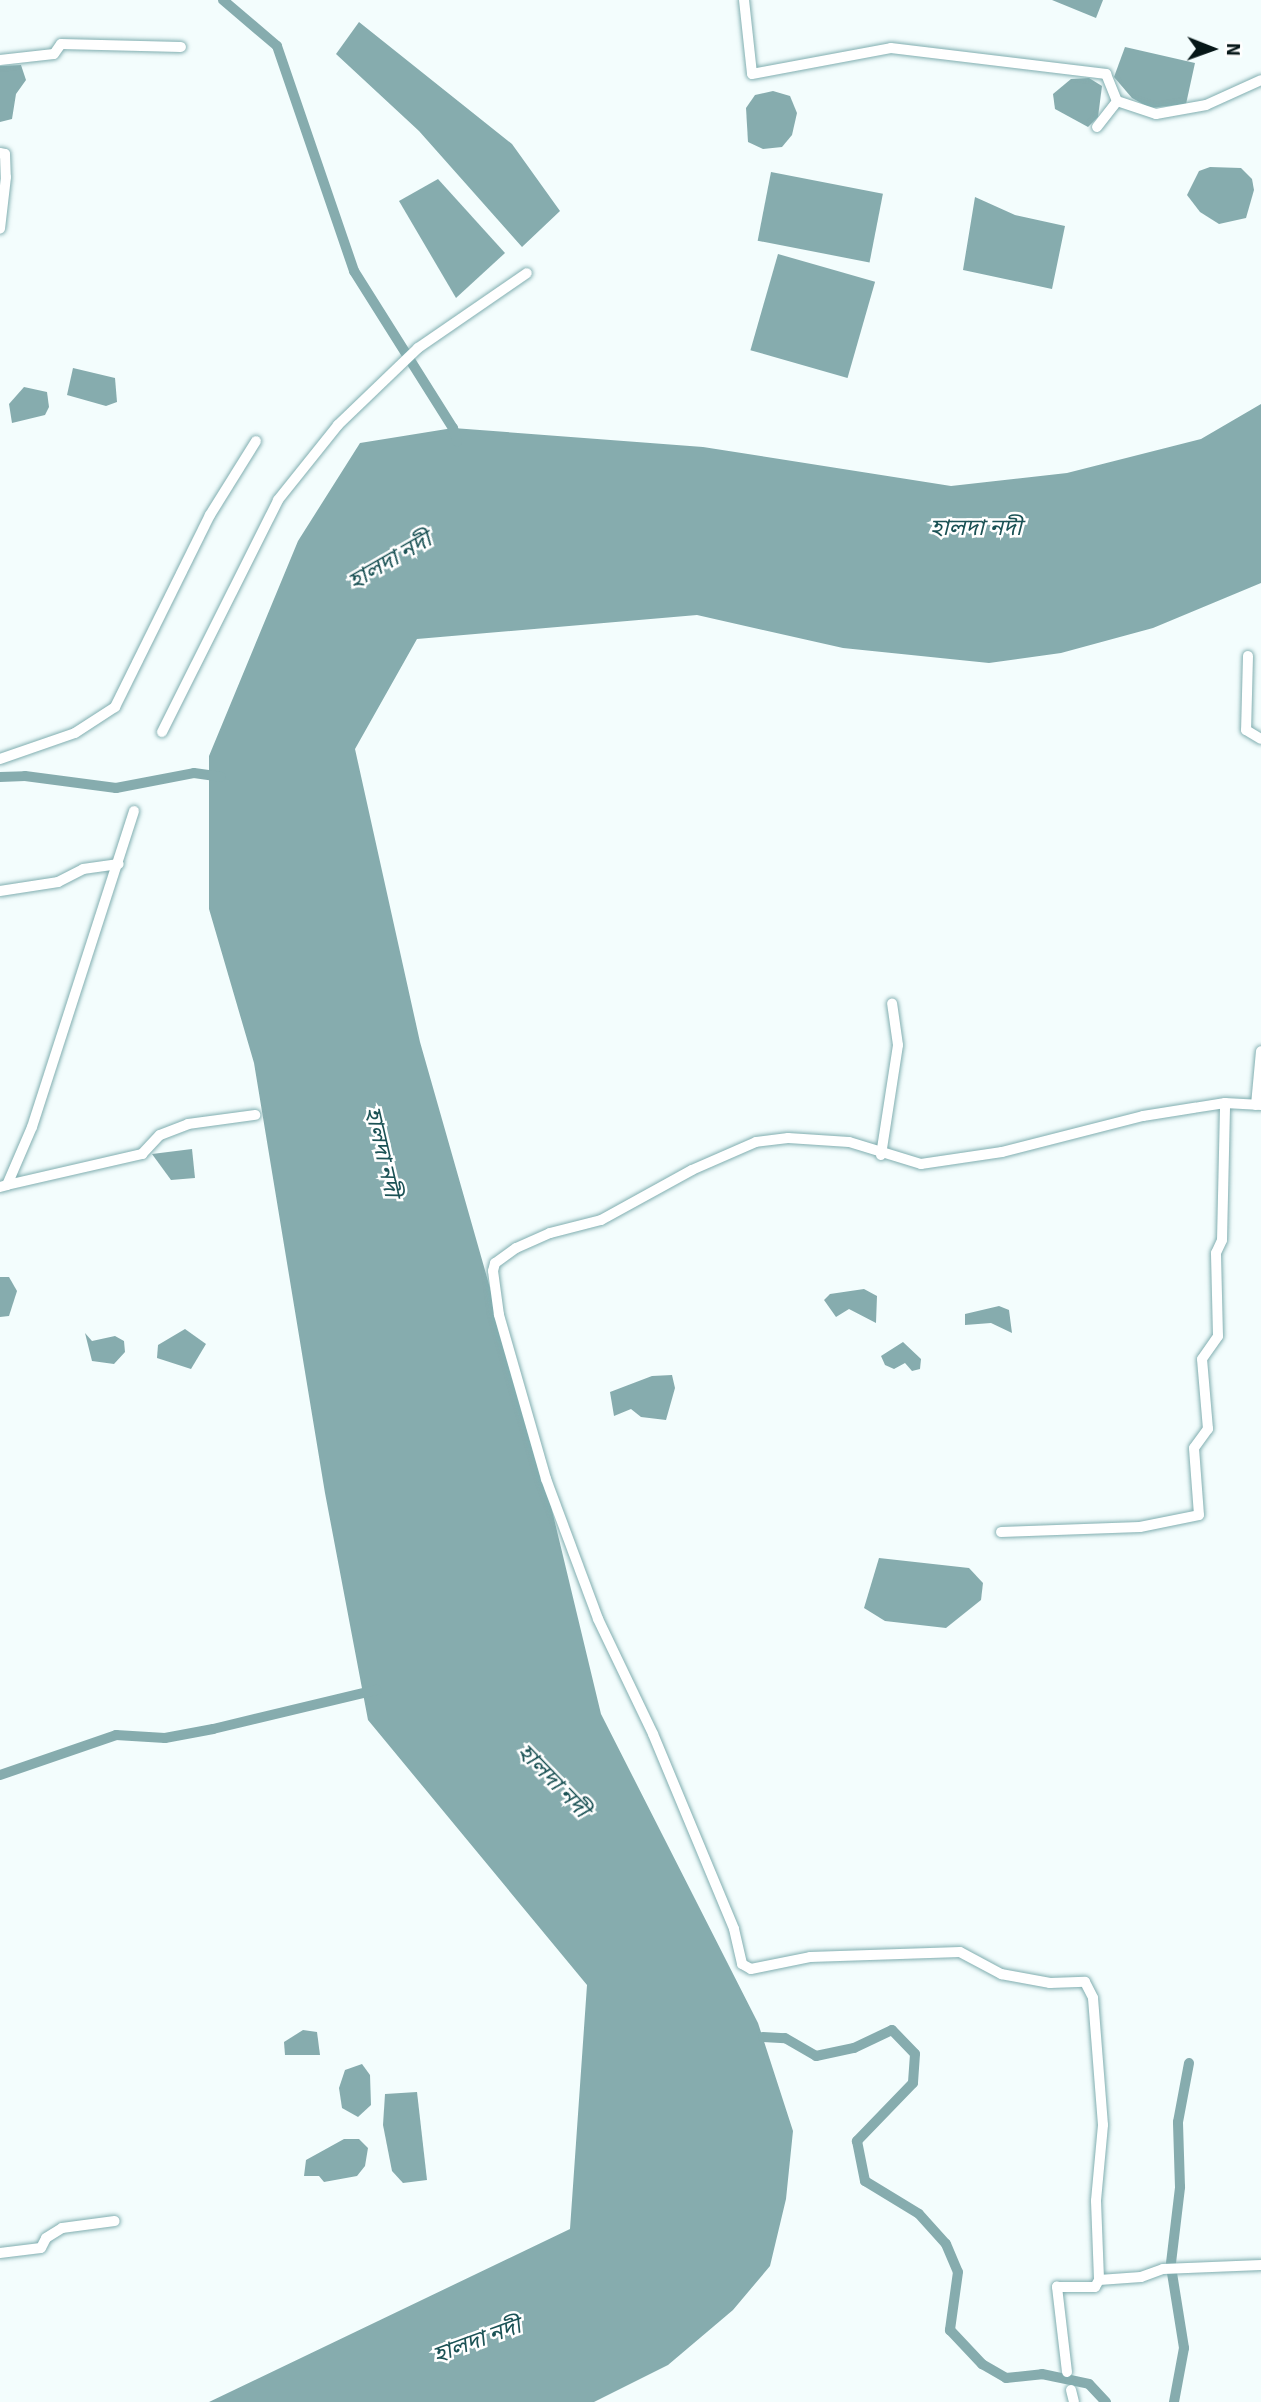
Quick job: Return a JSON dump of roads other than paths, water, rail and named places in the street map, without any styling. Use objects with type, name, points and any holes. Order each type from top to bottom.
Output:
[{"type":"street","points":[[744,0],[752,74],[891,48],[1106,74],[1117,101],[1156,114],[1206,105],[1261,80]]},
{"type":"street","points":[[0,60],[54,54],[61,44],[181,47]]},
{"type":"street","points":[[1097,127],[1117,101]]},
{"type":"street","points":[[0,153],[5,154],[6,177],[0,229]]},
{"type":"street","points":[[162,732],[278,500],[338,425],[418,348],[527,272]]},
{"type":"street","points":[[0,759],[75,733],[115,707],[210,515],[256,442]]},
{"type":"street","points":[[1248,656],[1246,730],[1261,739]]},
{"type":"street","points":[[4,1186],[33,1127],[134,811]]},
{"type":"street","points":[[0,891],[58,882],[83,869],[119,864]]},
{"type":"street","points":[[881,1154],[898,1045],[891,1003]]},
{"type":"street","points":[[1067,2372],[1057,2287],[1095,2287],[1099,2280],[1096,2201],[1103,2125],[1093,1998],[1085,1982],[1050,1983],[1001,1973],[960,1952],[810,1957],[751,1969],[742,1964],[734,1929],[662,1764],[653,1734],[598,1619],[546,1479],[499,1315],[495,1263],[516,1248],[550,1233],[601,1220],[692,1171],[756,1142],[788,1138],[849,1142],[881,1154],[921,1164],[1002,1152],[1091,1128],[1225,1103],[1259,1105],[1261,1051]]},
{"type":"street","points":[[1001,1532],[1140,1527],[1199,1515],[1194,1448],[1208,1429],[1202,1359],[1218,1336],[1216,1253],[1222,1240],[1225,1103]]},
{"type":"street","points":[[4,1186],[142,1154],[160,1135],[188,1124],[255,1115]]},
{"type":"street","points":[[0,2253],[41,2248],[46,2238],[62,2228],[115,2221]]},
{"type":"street","points":[[1099,2280],[1142,2277],[1163,2269],[1261,2265]]},
{"type":"street","points":[[1071,2390],[1074,2402]]},
{"type":"water","points":[[1052,0],[1103,0],[1096,18]]},
{"type":"water","points":[[359,22],[512,144],[560,211],[522,247],[419,131],[336,54]]},
{"type":"water","points":[[1125,47],[1195,63],[1186,104],[1150,108],[1132,98],[1114,77]]},
{"type":"water","points":[[21,65],[26,80],[16,94],[12,119],[0,122],[0,66]]},
{"type":"water","points":[[1089,78],[1102,86],[1098,117],[1088,127],[1055,109],[1053,94],[1071,79]]},
{"type":"water","points":[[773,91],[790,96],[797,113],[792,135],[782,147],[763,149],[748,142],[746,108],[755,95]]},
{"type":"water","points":[[1210,167],[1241,168],[1252,179],[1254,190],[1246,218],[1219,224],[1200,212],[1187,195],[1199,171]]},
{"type":"water","points":[[771,172],[883,194],[870,262],[758,241]]},
{"type":"water","points":[[438,179],[505,253],[456,298],[399,201]]},
{"type":"water","points":[[975,197],[1015,215],[1065,226],[1052,289],[963,270]]},
{"type":"water","points":[[778,254],[875,282],[848,378],[750,350]]},
{"type":"water","points":[[73,368],[115,378],[117,402],[106,406],[67,395]]},
{"type":"water","points":[[24,387],[47,392],[49,407],[45,415],[12,423],[9,404]]},
{"type":"water","name":"হালদা নদী","points":[[1261,404],[1261,583],[1153,628],[1061,653],[989,663],[843,648],[697,615],[417,639],[355,749],[420,1042],[545,1481],[601,1714],[758,2023],[793,2131],[786,2199],[770,2266],[733,2310],[668,2365],[594,2402],[209,2402],[570,2229],[587,1985],[368,1720],[325,1493],[254,1063],[209,909],[209,756],[298,541],[360,443],[453,428],[703,447],[951,486],[1067,473],[1201,439]]},
{"type":"water","points":[[192,1149],[195,1178],[171,1180],[152,1154]]},
{"type":"water","points":[[0,1277],[9,1277],[17,1291],[9,1316],[0,1317]]},
{"type":"water","points":[[864,1289],[877,1296],[876,1323],[849,1309],[836,1317],[824,1300],[830,1294]]},
{"type":"water","points":[[999,1306],[1009,1310],[1012,1333],[991,1323],[965,1325],[965,1314]]},
{"type":"water","points":[[185,1329],[206,1344],[191,1369],[157,1358],[158,1345]]},
{"type":"water","points":[[85,1333],[92,1341],[115,1336],[124,1341],[125,1352],[114,1364],[92,1361]]},
{"type":"water","points":[[903,1342],[921,1359],[920,1369],[912,1371],[905,1363],[894,1369],[885,1365],[881,1356]]},
{"type":"water","points":[[672,1375],[675,1388],[666,1420],[641,1417],[631,1409],[614,1416],[610,1392],[652,1376]]},
{"type":"water","points":[[879,1558],[969,1568],[983,1583],[981,1600],[946,1628],[885,1621],[864,1608]]},
{"type":"water","points":[[303,2030],[317,2032],[320,2055],[285,2055],[284,2042]]},
{"type":"water","points":[[362,2064],[370,2075],[371,2105],[358,2117],[342,2108],[339,2088],[345,2070]]},
{"type":"water","points":[[417,2092],[427,2180],[403,2183],[392,2171],[383,2125],[385,2094]]},
{"type":"water","points":[[344,2139],[359,2139],[368,2148],[365,2166],[357,2176],[324,2182],[319,2176],[304,2176],[306,2160]]},
{"type":"waterway","points":[[223,0],[277,46],[354,271],[453,428],[457,441]]},
{"type":"waterway","points":[[0,777],[25,776],[116,788],[194,773],[221,777]]},
{"type":"waterway","points":[[0,1775],[116,1735],[165,1738],[376,1690]]},
{"type":"waterway","points":[[763,2037],[785,2038],[816,2056],[854,2048],[892,2030],[915,2054],[913,2083],[857,2141],[865,2181],[919,2214],[946,2244],[958,2272],[950,2330],[982,2364],[1006,2378],[1042,2374],[1089,2384],[1106,2402]]},
{"type":"waterway","points":[[1171,2263],[1180,2187],[1178,2122],[1189,2063]]},
{"type":"waterway","points":[[1172,2273],[1184,2348],[1174,2402]]}]
